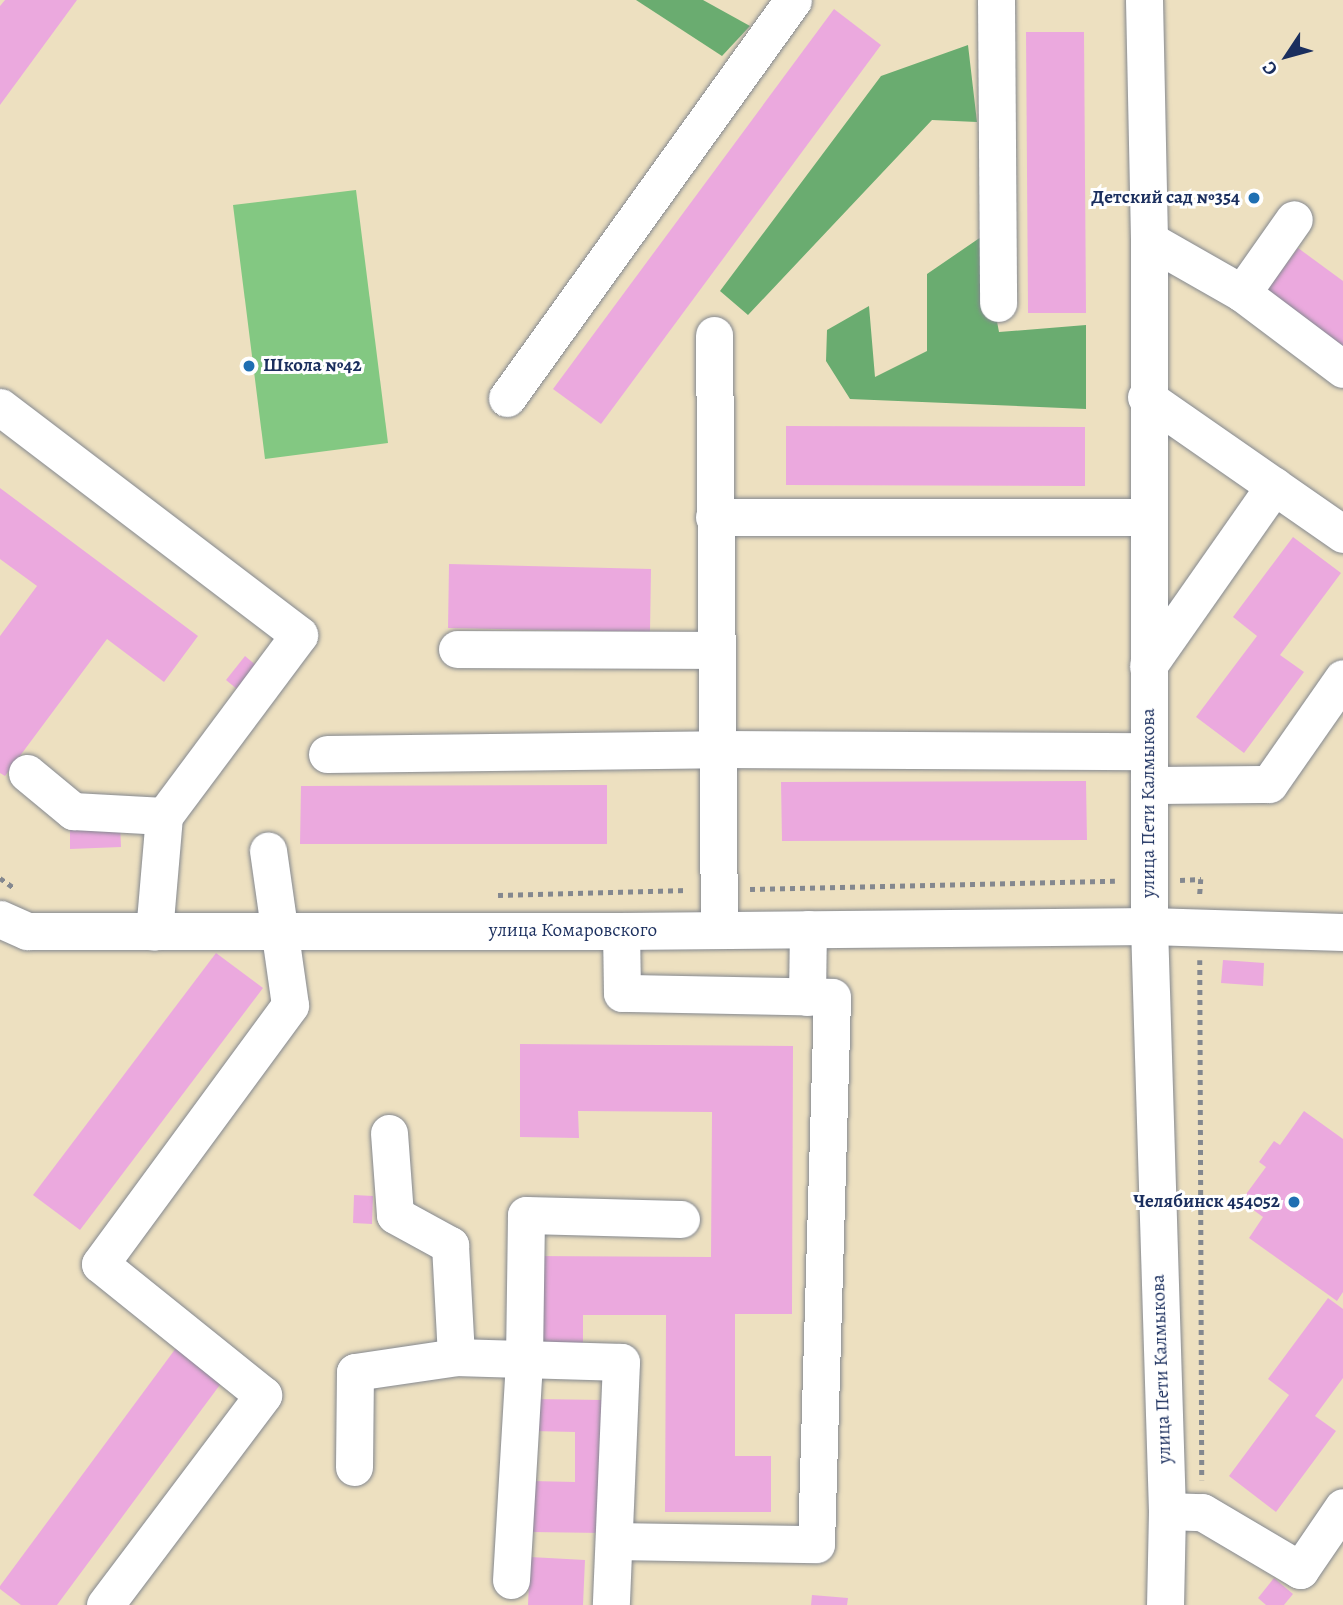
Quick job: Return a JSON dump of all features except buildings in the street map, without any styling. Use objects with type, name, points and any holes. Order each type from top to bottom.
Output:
[{"type":"street","points":[[507,398],[793,0]]},
{"type":"street","points":[[996,0],[998,303]]},
{"type":"street","name":"улица Пети Калмыкова","points":[[1144,0],[1149,240],[1146,397],[1149,926],[1167,1511],[1166,1605]]},
{"type":"street","points":[[1242,293],[1294,219]]},
{"type":"street","points":[[1149,240],[1242,293],[1343,369]]},
{"type":"street","points":[[714,335],[719,930]]},
{"type":"street","points":[[1146,397],[1343,534]]},
{"type":"street","points":[[0,407],[299,635],[164,816],[154,932]]},
{"type":"street","points":[[1148,666],[1275,486]]},
{"type":"street","points":[[714,517],[1147,517]]},
{"type":"street","points":[[457,649],[716,650]]},
{"type":"street","points":[[327,754],[718,749],[1149,768],[1269,784],[1343,678]]},
{"type":"street","points":[[27,773],[73,811],[164,816]]},
{"type":"street","points":[[105,1605],[263,1395],[100,1264],[290,1005],[268,850]]},
{"type":"street","name":"улица Комаровского","points":[[0,919],[27,932],[279,933],[1149,926],[1343,932]]},
{"type":"street","points":[[807,997],[808,929]]},
{"type":"street","points":[[615,1541],[816,1544],[832,997],[622,993],[621,931]]},
{"type":"street","points":[[389,1133],[395,1215],[450,1245],[456,1357]]},
{"type":"street","points":[[511,1580],[524,1359],[526,1215],[681,1219]]},
{"type":"street","points":[[354,1467],[355,1372],[456,1357],[621,1362],[611,1605]]},
{"type":"street","points":[[1167,1511],[1202,1512],[1300,1570],[1343,1507]]},
{"type":"green space","points":[[636,0],[703,0],[750,26],[722,56]]},
{"type":"green space","points":[[968,45],[977,122],[932,120],[748,315],[720,291],[881,76]]},
{"type":"green space","points":[[356,190],[388,443],[265,459],[233,205]]},
{"type":"green space","points":[[981,237],[999,332],[1086,325],[1086,409],[850,399],[826,361],[827,330],[869,306],[875,377],[927,351],[927,274]]},
{"type":"place","name":"Детский сад №354","points":[[1254,198]]},
{"type":"place","name":"Школа №42","points":[[249,366]]},
{"type":"place","name":"Челябинск 454052","points":[[1294,1202]]}]
